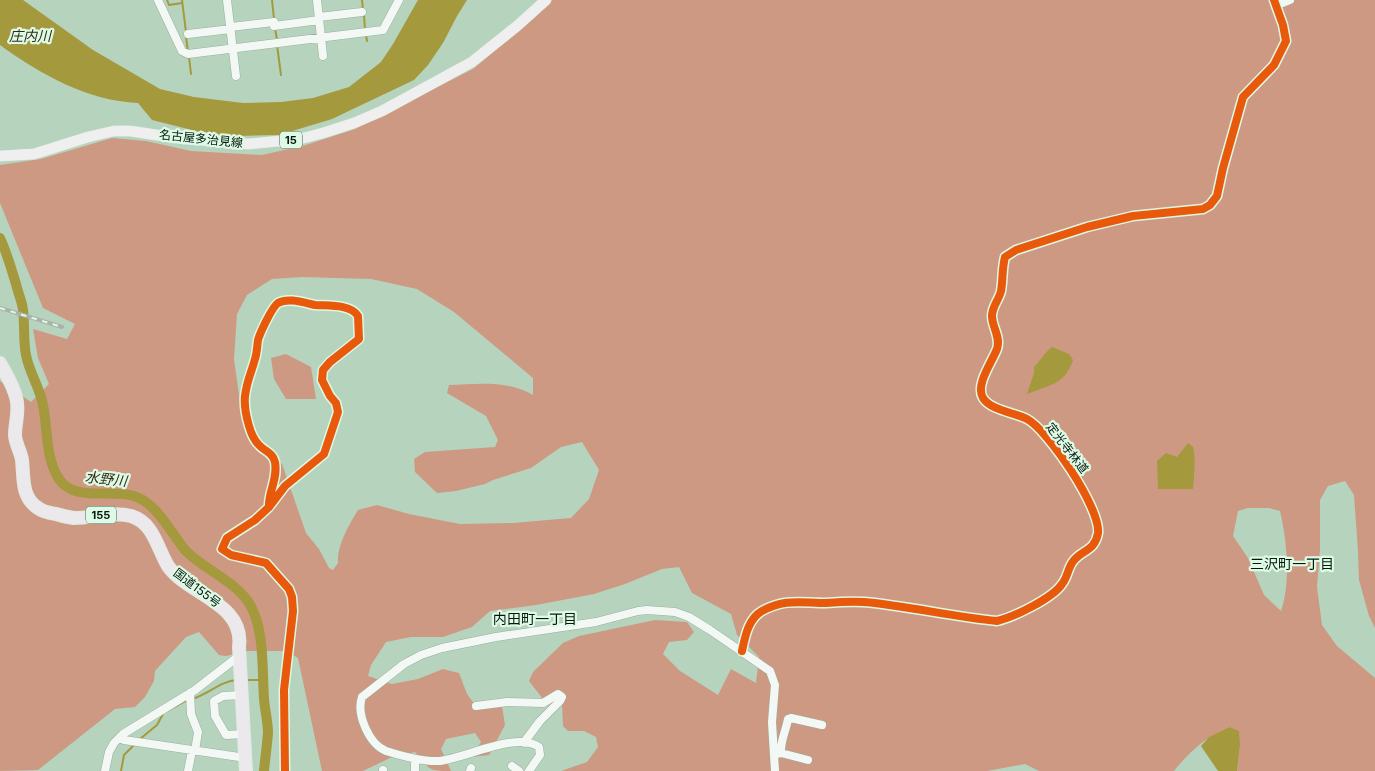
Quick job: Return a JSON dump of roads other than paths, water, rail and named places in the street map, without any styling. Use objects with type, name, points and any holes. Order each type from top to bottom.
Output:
[{"type":"highway","name":"国道155号","points":[[0,363],[16,397],[18,408],[15,437],[22,460],[26,493],[30,501],[44,511],[75,518],[114,514],[130,516],[143,522],[153,534],[169,567],[178,577],[193,589],[212,599],[228,614],[240,636],[246,765]]},
{"type":"main road","name":"名古屋多治見線","points":[[0,156],[34,154],[114,131],[130,131],[176,138],[248,144],[300,140],[323,134],[382,111],[472,62],[518,26],[546,0]]},
{"type":"street","points":[[153,0],[158,10],[164,12]]},
{"type":"street","points":[[158,0],[182,51],[188,54],[383,30],[399,0]]},
{"type":"street","points":[[227,0],[236,76]]},
{"type":"street","points":[[317,0],[324,56]]},
{"type":"street","points":[[1275,3],[1290,0]]},
{"type":"street","name":"定光寺林道","points":[[742,651],[746,631],[754,618],[761,612],[779,604],[798,601],[824,603],[863,602],[997,621],[1011,618],[1052,594],[1062,584],[1073,561],[1094,544],[1098,532],[1098,523],[1095,515],[1078,479],[1046,436],[1028,420],[997,408],[984,400],[982,393],[984,375],[997,348],[998,342],[992,317],[993,308],[1001,289],[1005,257],[1016,250],[1088,227],[1133,216],[1203,209],[1210,205],[1218,196],[1223,168],[1243,97],[1274,66],[1286,41],[1275,3]]},
{"type":"street","points":[[188,34],[274,22],[274,26],[362,12]]},
{"type":"street","points":[[269,507],[276,475],[275,462],[271,454],[255,441],[248,423],[245,407],[247,379],[255,361],[260,335],[275,305],[282,302],[299,302],[349,308],[358,316],[359,339],[330,362],[322,373],[322,380],[336,403],[338,412],[327,449],[321,458],[285,486],[269,507],[255,520],[227,538],[222,549],[231,555],[266,563],[288,589],[292,597],[293,611],[284,690],[285,771]]},
{"type":"street","points":[[529,771],[540,755],[537,745],[525,743],[501,744],[452,759],[438,761],[390,752],[379,748],[364,721],[360,707],[362,697],[404,664],[421,655],[442,648],[596,622],[647,610],[675,612],[689,617],[770,671],[774,679],[775,693],[772,722],[778,754]]},
{"type":"street","points":[[105,771],[109,752],[114,743],[123,734],[190,693],[235,659],[240,658]]},
{"type":"street","points":[[242,686],[214,701],[215,716],[226,735],[244,734]]},
{"type":"street","points":[[188,771],[198,732],[191,714],[190,693]]},
{"type":"street","points":[[476,706],[507,702],[543,703],[558,694],[562,696],[560,701],[540,721],[525,743]]},
{"type":"street","points":[[775,771],[780,744],[788,719],[791,718],[822,725]]},
{"type":"street","points":[[119,738],[193,751],[246,765]]},
{"type":"street","points":[[778,754],[808,760]]},
{"type":"water","name":"庄内川","points":[[0,0],[23,0],[93,50],[160,89],[194,97],[243,103],[281,102],[313,98],[349,87],[381,62],[418,0],[467,0],[443,43],[428,65],[414,80],[332,119],[279,135],[236,136],[200,132],[152,120],[138,103],[101,97],[48,76],[0,45]]},
{"type":"water","points":[[1052,347],[1069,354],[1073,360],[1070,368],[1056,383],[1027,394],[1034,373],[1034,367]]},
{"type":"water","points":[[1188,443],[1193,447],[1194,452],[1193,489],[1158,489],[1157,461],[1166,453],[1177,457]]},
{"type":"water","points":[[1229,727],[1239,731],[1240,746],[1237,771],[1218,771],[1201,746],[1209,737]]},
{"type":"waterway","points":[[167,0],[169,5],[182,3]]},
{"type":"waterway","points":[[182,0],[186,32]]},
{"type":"waterway","points":[[272,0],[274,19]]},
{"type":"waterway","points":[[362,0],[363,10]]},
{"type":"waterway","points":[[364,15],[365,30]]},
{"type":"waterway","points":[[275,28],[277,40]]},
{"type":"waterway","points":[[366,35],[367,41]]},
{"type":"waterway","points":[[186,37],[188,52]]},
{"type":"waterway","points":[[277,45],[281,75]]},
{"type":"waterway","points":[[189,57],[191,74]]},
{"type":"waterway","name":"水野川","points":[[0,238],[22,303],[26,355],[42,399],[49,453],[54,471],[59,479],[66,486],[83,493],[125,494],[134,496],[150,505],[163,519],[185,550],[243,595],[254,613],[260,637],[268,729],[264,771]]},
{"type":"waterway","points":[[192,699],[225,683],[237,680]]},
{"type":"waterway","points":[[247,680],[264,680]]},
{"type":"waterway","points":[[167,711],[187,700]]},
{"type":"waterway","points":[[140,739],[157,725],[163,714]]},
{"type":"waterway","points":[[121,771],[124,755],[133,746]]},
{"type":"railway","points":[[0,308],[62,327]]},
{"type":"district","name":"三沢町一丁目","points":[[1292,564]]},
{"type":"district","name":"内田町一丁目","points":[[535,619]]}]
